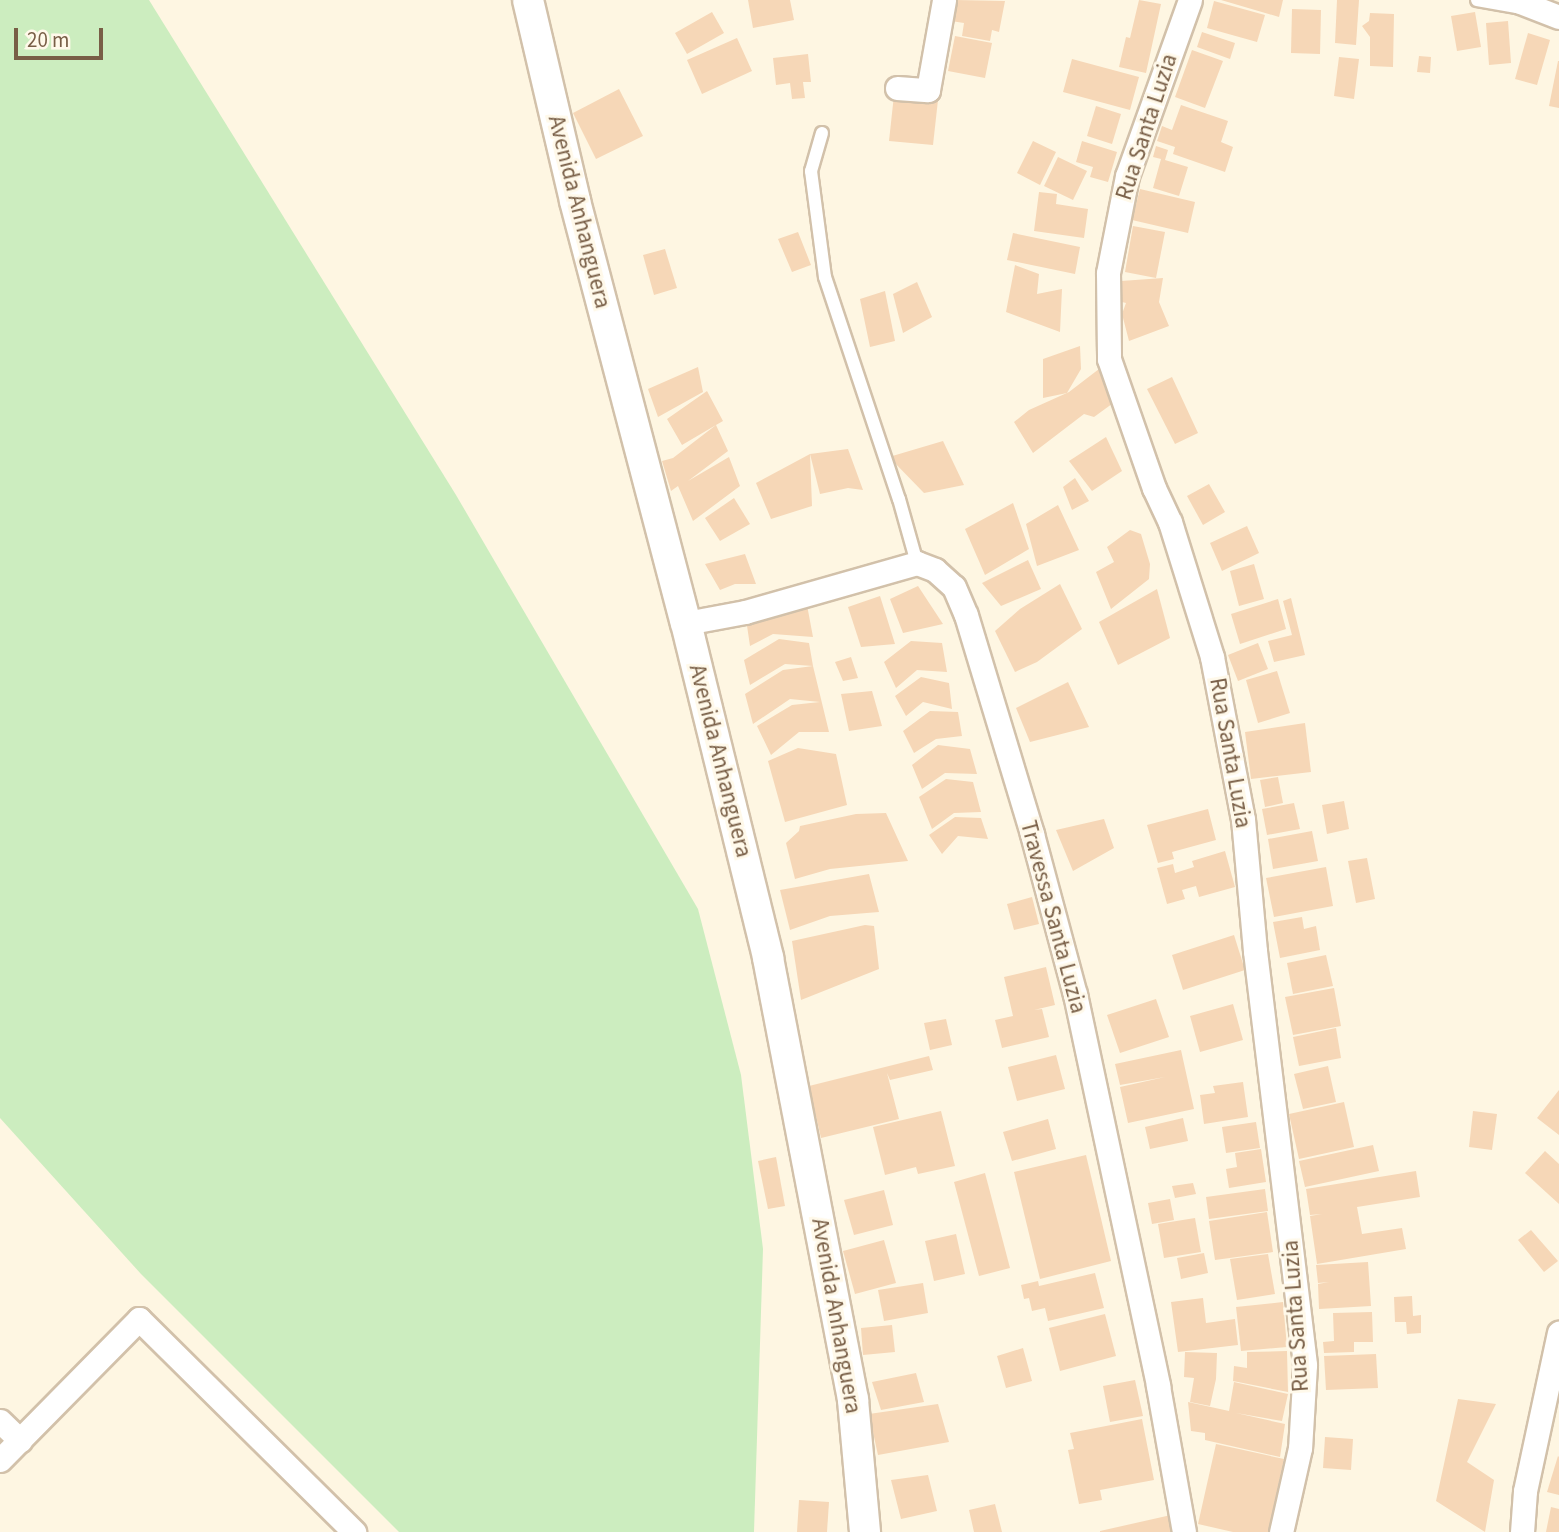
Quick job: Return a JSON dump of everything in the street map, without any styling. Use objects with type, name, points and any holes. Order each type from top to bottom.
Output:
[{"type":"street","name":"Avenida Anhanguera","points":[[528,0],[575,201],[686,624],[768,958],[853,1400],[865,1532]]},
{"type":"street","points":[[897,88],[928,90],[943,0]]},
{"type":"street","name":"Rua Santa Luzia","points":[[1190,0],[1127,176],[1108,273],[1109,359],[1154,488],[1170,522],[1213,657],[1243,819],[1255,951],[1305,1365],[1300,1448],[1281,1532]]},
{"type":"street","points":[[1515,0],[1559,17]]},
{"type":"street","points":[[686,624],[745,612],[917,564]]},
{"type":"street","name":"Travessa Santa Luzia","points":[[917,564],[935,570],[954,587],[1032,834],[1075,994],[1158,1386],[1184,1532]]},
{"type":"street","points":[[0,1460],[139,1319],[354,1532]]},
{"type":"street","points":[[1522,1532],[1525,1492],[1559,1333]]},
{"type":"street","points":[[0,1421],[20,1440]]},
{"type":"lane","points":[[1477,0],[1536,10]]},
{"type":"lane","points":[[822,133],[811,171],[825,277],[899,499],[917,564]]},
{"type":"green space","points":[[0,0],[149,0],[456,495],[698,909],[741,1075],[763,1249],[754,1532],[399,1532],[141,1274],[0,1118]]},
{"type":"building","points":[[748,0],[790,0],[794,20],[753,28]]},
{"type":"building","points":[[956,0],[1005,1],[999,32],[992,30],[990,41],[962,36],[964,23],[951,21]]},
{"type":"building","points":[[1139,0],[1161,4],[1146,73],[1119,67],[1126,37],[1130,38]]},
{"type":"building","points":[[1221,0],[1283,0],[1279,17]]},
{"type":"building","points":[[1337,0],[1359,0],[1356,45],[1335,43]]},
{"type":"building","points":[[1214,1],[1265,15],[1257,42],[1207,28]]},
{"type":"building","points":[[1292,9],[1321,10],[1320,54],[1291,53]]},
{"type":"building","points":[[712,12],[724,33],[687,54],[675,33]]},
{"type":"building","points":[[1475,12],[1481,47],[1457,51],[1451,16]]},
{"type":"building","points":[[1370,13],[1394,14],[1393,67],[1370,66],[1370,37],[1362,26],[1369,21]]},
{"type":"building","points":[[1508,21],[1511,63],[1489,65],[1486,23]]},
{"type":"building","points":[[1202,32],[1235,43],[1230,59],[1197,47]]},
{"type":"building","points":[[1528,33],[1550,40],[1537,85],[1515,79]]},
{"type":"building","points":[[955,36],[992,43],[985,78],[948,71]]},
{"type":"building","points":[[737,38],[752,71],[702,94],[687,60]]},
{"type":"building","points":[[1192,50],[1223,61],[1205,108],[1175,97]]},
{"type":"building","points":[[808,54],[811,82],[803,82],[805,98],[792,99],[790,83],[776,85],[773,58]]},
{"type":"building","points":[[1419,56],[1431,57],[1430,73],[1417,72]]},
{"type":"building","points":[[1339,57],[1359,59],[1354,99],[1334,96]]},
{"type":"building","points":[[1072,59],[1139,77],[1130,110],[1063,92]]},
{"type":"building","points":[[1559,61],[1559,108],[1549,106]]},
{"type":"building","points":[[619,89],[643,136],[596,159],[573,113]]},
{"type":"building","points":[[894,95],[938,100],[933,145],[889,141]]},
{"type":"building","points":[[1181,105],[1228,121],[1221,142],[1233,147],[1225,172],[1173,154],[1175,147],[1157,141],[1162,126],[1172,130]]},
{"type":"building","points":[[1096,106],[1121,114],[1112,144],[1087,136]]},
{"type":"building","points":[[1033,141],[1056,152],[1040,185],[1017,173]]},
{"type":"building","points":[[1082,141],[1117,152],[1108,182],[1090,177],[1093,167],[1076,162]]},
{"type":"building","points":[[1156,146],[1168,150],[1165,160],[1188,167],[1179,196],[1153,188],[1161,159],[1153,157]]},
{"type":"building","points":[[1058,157],[1087,171],[1073,200],[1044,186]]},
{"type":"building","points":[[1140,189],[1195,202],[1188,233],[1132,220]]},
{"type":"building","points":[[1039,192],[1057,194],[1056,204],[1088,209],[1084,238],[1034,231]]},
{"type":"building","points":[[1133,226],[1165,232],[1156,278],[1125,272]]},
{"type":"building","points":[[798,232],[811,265],[792,272],[778,239]]},
{"type":"building","points":[[1013,233],[1080,247],[1075,274],[1007,260]]},
{"type":"building","points":[[665,249],[677,288],[654,295],[643,255]]},
{"type":"building","points":[[1015,265],[1039,274],[1037,294],[1062,289],[1060,332],[1006,312]]},
{"type":"building","points":[[1163,278],[1159,302],[1169,326],[1129,341],[1122,314],[1126,303],[1118,301],[1121,281]]},
{"type":"building","points":[[917,282],[932,317],[903,333],[893,294]]},
{"type":"building","points":[[885,291],[895,341],[870,347],[860,299]]},
{"type":"building","points":[[1080,346],[1081,369],[1067,393],[1043,398],[1043,359]]},
{"type":"building","points":[[698,367],[703,392],[658,417],[648,389]]},
{"type":"building","points":[[1099,369],[1109,379],[1116,401],[1094,417],[1084,414],[1033,453],[1014,422],[1029,410],[1069,392]]},
{"type":"building","points":[[1172,377],[1198,433],[1175,444],[1147,389]]},
{"type":"building","points":[[707,391],[723,421],[682,445],[667,419]]},
{"type":"building","points":[[716,425],[728,451],[688,481],[729,457],[740,486],[693,521],[678,486],[671,491],[662,461],[673,458]]},
{"type":"building","points":[[1106,437],[1122,471],[1092,491],[1069,461]]},
{"type":"building","points":[[943,441],[964,485],[924,493],[889,457]]},
{"type":"building","points":[[848,449],[863,490],[848,488],[820,494],[810,454]]},
{"type":"building","points":[[810,454],[812,506],[771,519],[756,483]]},
{"type":"building","points":[[1075,478],[1089,501],[1072,510],[1063,487]]},
{"type":"building","points":[[1209,484],[1225,512],[1203,525],[1187,496]]},
{"type":"building","points":[[734,498],[750,524],[720,541],[705,518]]},
{"type":"building","points":[[1013,503],[1029,549],[985,575],[965,529]]},
{"type":"building","points":[[1058,505],[1079,550],[1037,566],[1026,524]]},
{"type":"building","points":[[1247,526],[1259,553],[1222,571],[1210,543]]},
{"type":"building","points":[[1130,530],[1141,534],[1150,564],[1149,579],[1111,609],[1096,572],[1114,562],[1107,547]]},
{"type":"building","points":[[745,554],[756,584],[735,584],[720,590],[705,564]]},
{"type":"building","points":[[1028,560],[1041,589],[1001,606],[982,583]]},
{"type":"building","points":[[1254,564],[1264,599],[1239,606],[1230,571]]},
{"type":"building","points":[[1060,584],[1082,629],[1037,662],[1015,672],[995,631],[1020,609]]},
{"type":"building","points":[[918,586],[943,624],[903,633],[890,599]]},
{"type":"building","points":[[1157,589],[1170,638],[1118,665],[1099,622]]},
{"type":"building","points":[[880,596],[895,644],[861,647],[848,607]]},
{"type":"building","points":[[1291,598],[1305,655],[1274,662],[1268,641],[1292,635],[1283,601]]},
{"type":"building","points":[[1278,599],[1286,629],[1240,644],[1231,614]]},
{"type":"building","points":[[807,605],[813,637],[773,634],[750,646],[745,612]]},
{"type":"building","points":[[779,639],[809,643],[813,666],[785,664],[750,685],[744,660]]},
{"type":"building","points":[[911,641],[942,643],[947,672],[917,670],[896,688],[884,662]]},
{"type":"building","points":[[1258,643],[1268,669],[1238,681],[1228,655]]},
{"type":"building","points":[[851,657],[858,678],[843,681],[835,662]]},
{"type":"building","points":[[813,666],[829,732],[799,732],[771,755],[757,726],[792,705],[820,702],[790,699],[753,724],[745,694],[783,670]]},
{"type":"building","points":[[1277,671],[1290,713],[1258,723],[1246,680]]},
{"type":"building","points":[[921,677],[949,683],[952,709],[923,702],[906,716],[895,696]]},
{"type":"building","points":[[1068,682],[1089,727],[1030,742],[1016,708]]},
{"type":"building","points":[[872,691],[882,726],[849,731],[841,694]]},
{"type":"building","points":[[930,711],[958,712],[962,736],[936,739],[914,753],[903,731]]},
{"type":"building","points":[[1305,723],[1311,772],[1251,779],[1245,732]]},
{"type":"building","points":[[938,745],[970,749],[977,774],[945,773],[922,789],[912,765]]},
{"type":"building","points":[[798,748],[836,754],[847,805],[785,822],[768,761]]},
{"type":"building","points":[[1278,777],[1283,803],[1265,807],[1260,780]]},
{"type":"building","points":[[946,779],[973,782],[981,812],[954,813],[932,829],[919,797]]},
{"type":"building","points":[[1344,801],[1349,829],[1327,834],[1322,805]]},
{"type":"building","points":[[1294,803],[1300,829],[1267,835],[1262,809]]},
{"type":"building","points":[[1208,809],[1216,840],[1172,852],[1174,859],[1158,863],[1147,825]]},
{"type":"building","points":[[886,813],[908,861],[830,869],[795,879],[786,843],[799,831],[800,826],[856,814]]},
{"type":"building","points":[[955,817],[981,818],[988,839],[958,836],[942,854],[929,835]]},
{"type":"building","points":[[1104,819],[1114,848],[1073,871],[1056,830]]},
{"type":"building","points":[[1312,831],[1318,861],[1273,869],[1268,839]]},
{"type":"building","points":[[1225,851],[1235,887],[1199,897],[1196,886],[1182,890],[1185,899],[1167,904],[1157,868],[1173,864],[1175,873],[1194,867],[1192,861]]},
{"type":"building","points":[[1367,858],[1375,899],[1356,903],[1348,861]]},
{"type":"building","points":[[1326,867],[1333,906],[1274,917],[1266,878]]},
{"type":"building","points":[[869,874],[879,912],[830,916],[790,930],[780,890]]},
{"type":"building","points":[[1032,897],[1039,924],[1014,930],[1007,904]]},
{"type":"building","points":[[1302,917],[1304,929],[1316,926],[1320,950],[1280,958],[1273,922]]},
{"type":"building","points":[[865,925],[874,926],[879,969],[801,1000],[792,941]]},
{"type":"building","points":[[1234,935],[1245,970],[1183,990],[1172,955]]},
{"type":"building","points":[[1326,955],[1333,986],[1293,994],[1287,963]]},
{"type":"building","points":[[1046,967],[1055,1005],[1034,1010],[1042,1009],[1049,1037],[1002,1048],[995,1020],[1013,1016],[1004,977]]},
{"type":"building","points":[[1334,988],[1341,1026],[1293,1035],[1285,997]]},
{"type":"building","points":[[1156,999],[1169,1037],[1120,1053],[1107,1015]]},
{"type":"building","points":[[1233,1004],[1243,1040],[1200,1052],[1190,1016]]},
{"type":"building","points":[[946,1019],[952,1045],[930,1050],[924,1023]]},
{"type":"building","points":[[1336,1028],[1341,1058],[1299,1066],[1293,1037]]},
{"type":"building","points":[[1181,1050],[1194,1109],[1128,1123],[1120,1087],[1165,1077],[1120,1085],[1115,1064]]},
{"type":"building","points":[[1056,1055],[1065,1089],[1017,1101],[1008,1067]]},
{"type":"building","points":[[929,1056],[933,1070],[890,1080],[887,1073],[899,1119],[821,1138],[809,1086]]},
{"type":"building","points":[[1328,1066],[1336,1102],[1303,1109],[1294,1074]]},
{"type":"building","points":[[1243,1082],[1248,1117],[1204,1124],[1200,1095],[1215,1093],[1213,1086]]},
{"type":"building","points":[[1559,1090],[1559,1135],[1537,1118]]},
{"type":"building","points":[[1344,1102],[1354,1147],[1299,1159],[1289,1114]]},
{"type":"building","points":[[941,1111],[955,1166],[918,1174],[916,1167],[885,1175],[873,1127]]},
{"type":"building","points":[[1473,1111],[1497,1114],[1492,1150],[1469,1147]]},
{"type":"building","points":[[1183,1118],[1188,1141],[1150,1149],[1145,1127]]},
{"type":"building","points":[[1048,1119],[1056,1149],[1012,1161],[1003,1132]]},
{"type":"building","points":[[1256,1122],[1260,1148],[1226,1153],[1222,1127]]},
{"type":"building","points":[[1373,1145],[1379,1171],[1305,1187],[1299,1161]]},
{"type":"building","points":[[1261,1149],[1266,1182],[1229,1188],[1226,1169],[1237,1167],[1235,1153]]},
{"type":"building","points":[[1545,1151],[1559,1164],[1559,1204],[1525,1173]]},
{"type":"building","points":[[1086,1155],[1111,1261],[1040,1279],[1014,1172]]},
{"type":"building","points":[[776,1157],[785,1206],[768,1209],[758,1161]]},
{"type":"building","points":[[1416,1171],[1420,1197],[1357,1207],[1362,1234],[1402,1228],[1406,1249],[1317,1264],[1310,1216],[1322,1214],[1310,1215],[1306,1189]]},
{"type":"building","points":[[985,1173],[1010,1268],[979,1276],[954,1182]]},
{"type":"building","points":[[1193,1183],[1196,1194],[1175,1198],[1172,1186]]},
{"type":"building","points":[[1265,1189],[1268,1211],[1209,1219],[1206,1197]]},
{"type":"building","points":[[884,1190],[893,1225],[854,1235],[844,1200]]},
{"type":"building","points":[[1170,1199],[1174,1220],[1152,1224],[1148,1203]]},
{"type":"building","points":[[1267,1212],[1273,1252],[1215,1260],[1209,1221]]},
{"type":"building","points":[[1195,1218],[1201,1252],[1164,1258],[1158,1224]]},
{"type":"building","points":[[1531,1230],[1558,1261],[1544,1272],[1518,1240]]},
{"type":"building","points":[[956,1234],[965,1274],[934,1281],[925,1241]]},
{"type":"building","points":[[884,1240],[896,1283],[855,1294],[843,1251]]},
{"type":"building","points":[[1204,1253],[1208,1273],[1181,1279],[1177,1258]]},
{"type":"building","points":[[1268,1254],[1275,1294],[1237,1300],[1230,1259]]},
{"type":"building","points":[[1368,1262],[1371,1306],[1319,1309],[1318,1284],[1329,1282],[1318,1283],[1316,1265]]},
{"type":"building","points":[[1095,1273],[1104,1308],[1048,1321],[1045,1308],[1032,1311],[1029,1298],[1024,1299],[1021,1285],[1038,1281],[1039,1286]]},
{"type":"building","points":[[923,1283],[928,1313],[884,1321],[878,1290]]},
{"type":"building","points":[[1412,1296],[1413,1316],[1421,1315],[1421,1333],[1407,1334],[1406,1322],[1395,1322],[1394,1297]]},
{"type":"building","points":[[1203,1298],[1206,1323],[1235,1319],[1238,1345],[1178,1352],[1171,1302]]},
{"type":"building","points":[[1283,1302],[1287,1347],[1241,1351],[1236,1307]]},
{"type":"building","points":[[1372,1312],[1373,1342],[1354,1342],[1354,1352],[1324,1353],[1323,1342],[1334,1341],[1333,1313]]},
{"type":"building","points":[[1105,1314],[1116,1356],[1060,1371],[1049,1328]]},
{"type":"building","points":[[892,1325],[895,1352],[863,1355],[861,1328]]},
{"type":"building","points":[[1023,1348],[1032,1381],[1006,1388],[997,1356]]},
{"type":"building","points":[[1287,1351],[1288,1392],[1233,1381],[1234,1366],[1247,1368],[1247,1352]]},
{"type":"building","points":[[1185,1352],[1217,1353],[1216,1379],[1210,1406],[1190,1402],[1194,1378],[1184,1377]]},
{"type":"building","points":[[1376,1354],[1378,1388],[1326,1390],[1324,1356]]},
{"type":"building","points":[[916,1373],[924,1402],[881,1410],[872,1382]]},
{"type":"building","points":[[1135,1380],[1143,1416],[1110,1422],[1103,1386]]},
{"type":"building","points":[[1234,1382],[1288,1394],[1282,1421],[1236,1413],[1285,1424],[1280,1457],[1205,1440],[1205,1433],[1191,1431],[1188,1402],[1229,1411]]},
{"type":"building","points":[[1458,1399],[1496,1404],[1467,1462],[1494,1480],[1485,1532],[1436,1501]]},
{"type":"building","points":[[938,1404],[949,1442],[878,1455],[869,1414]]},
{"type":"building","points":[[1142,1419],[1154,1480],[1100,1490],[1102,1500],[1079,1504],[1068,1450],[1074,1449],[1070,1433]]},
{"type":"building","points":[[1325,1437],[1353,1439],[1351,1470],[1323,1468]]},
{"type":"building","points":[[1216,1444],[1284,1459],[1268,1532],[1233,1532],[1198,1524]]},
{"type":"building","points":[[1559,1457],[1559,1495],[1547,1492]]},
{"type":"building","points":[[928,1475],[937,1511],[901,1519],[891,1480]]},
{"type":"building","points":[[799,1500],[829,1502],[827,1532],[797,1532]]},
{"type":"building","points":[[995,1504],[1002,1532],[974,1532],[969,1510]]},
{"type":"building","points":[[1551,1507],[1559,1509],[1559,1532],[1546,1532]]},
{"type":"building","points":[[1171,1515],[1175,1532],[1100,1532],[1100,1531]]}]
